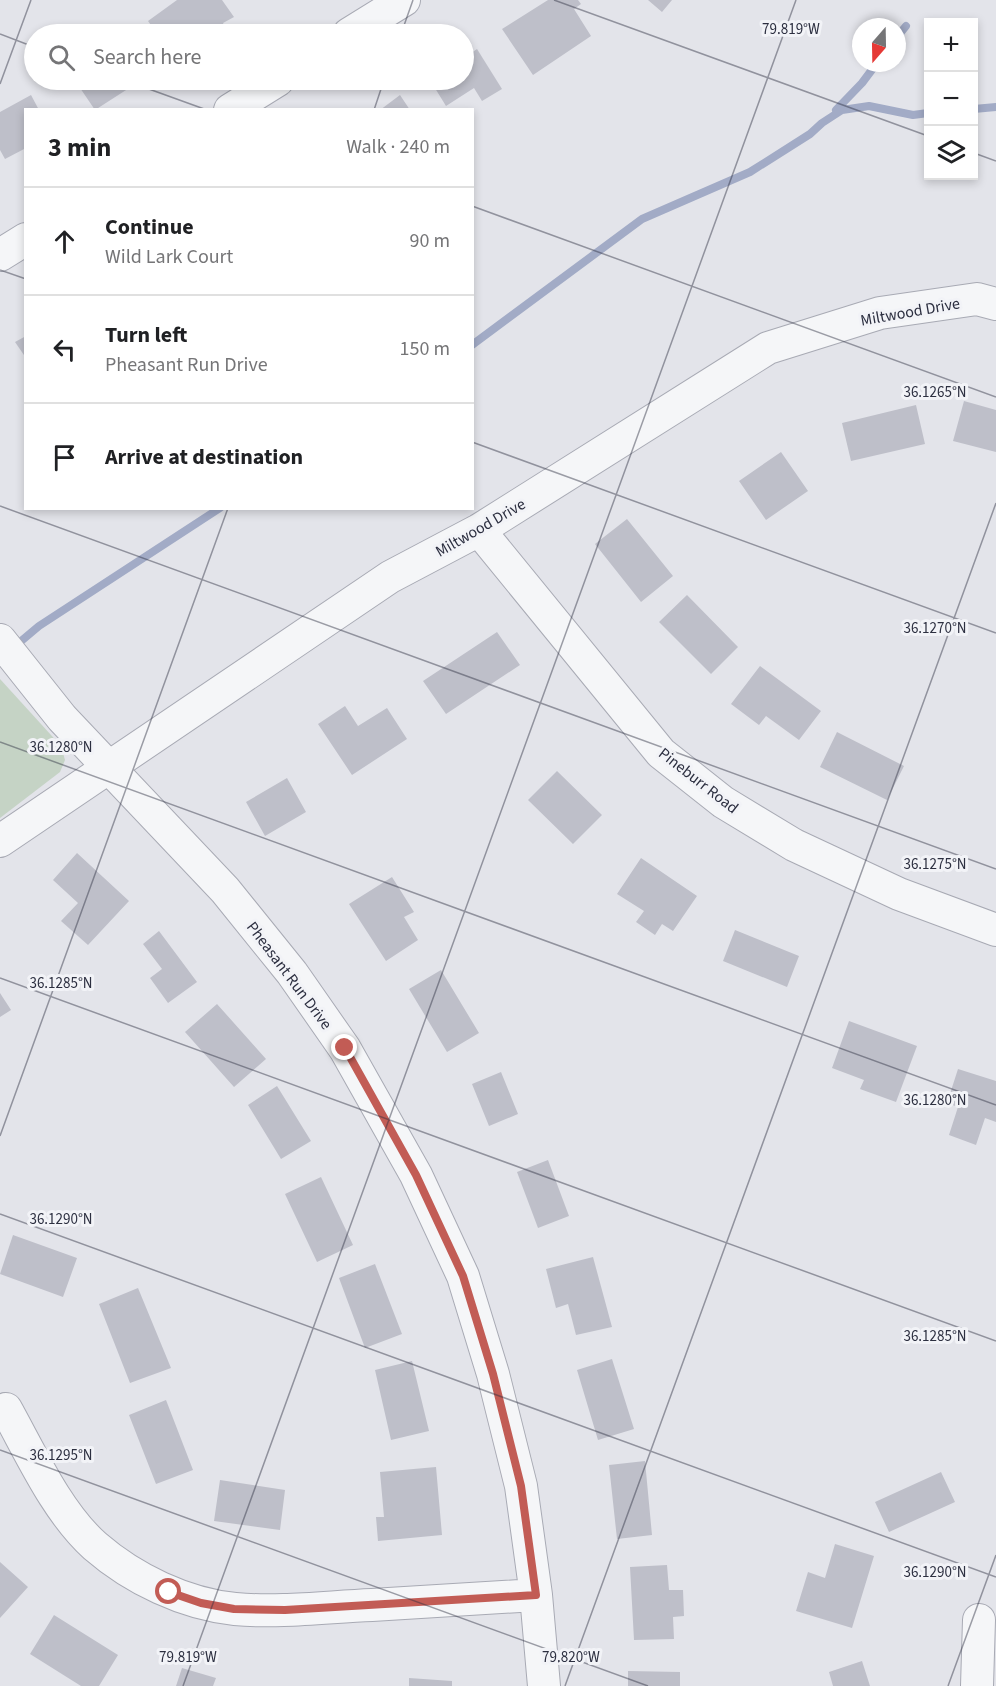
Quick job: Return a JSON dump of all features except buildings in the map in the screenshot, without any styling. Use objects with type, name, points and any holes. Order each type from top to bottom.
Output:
[{"type":"street","points":[[365,24],[404,0]]},
{"type":"street","points":[[233,108],[262,90]]},
{"type":"street","points":[[0,255],[24,240]]},
{"type":"street","name":"Miltwood Drive","points":[[0,841],[390,578],[479,530],[768,348],[880,313],[977,299],[996,304]]},
{"type":"street","name":"Pineburr Road","points":[[479,530],[661,753],[723,802],[794,846],[899,894],[996,930]]},
{"type":"street","name":"Pheasant Run Drive","points":[[0,640],[62,718],[225,890],[292,973],[345,1048],[416,1175],[463,1276],[493,1374],[521,1486],[536,1595],[544,1686]]},
{"type":"street","points":[[6,1409],[70,1518],[95,1546],[136,1576],[169,1592],[201,1603],[234,1609],[285,1610],[536,1595]]},
{"type":"street","points":[[977,1686],[980,1620]]},
{"type":"green space","points":[[0,679],[61,746],[65,760],[60,772],[0,818]]},
{"type":"waterway","points":[[836,110],[870,72]]},
{"type":"waterway","points":[[474,344],[642,219],[750,172],[810,134],[842,110],[869,106],[913,115],[924,114]]},
{"type":"waterway","points":[[978,109],[996,107]]},
{"type":"waterway","points":[[14,647],[39,626],[217,510]]},
{"type":"route","points":[[169,1592],[201,1603],[234,1609],[285,1610],[536,1595],[521,1486],[493,1374],[463,1276],[416,1175],[345,1048]]}]
